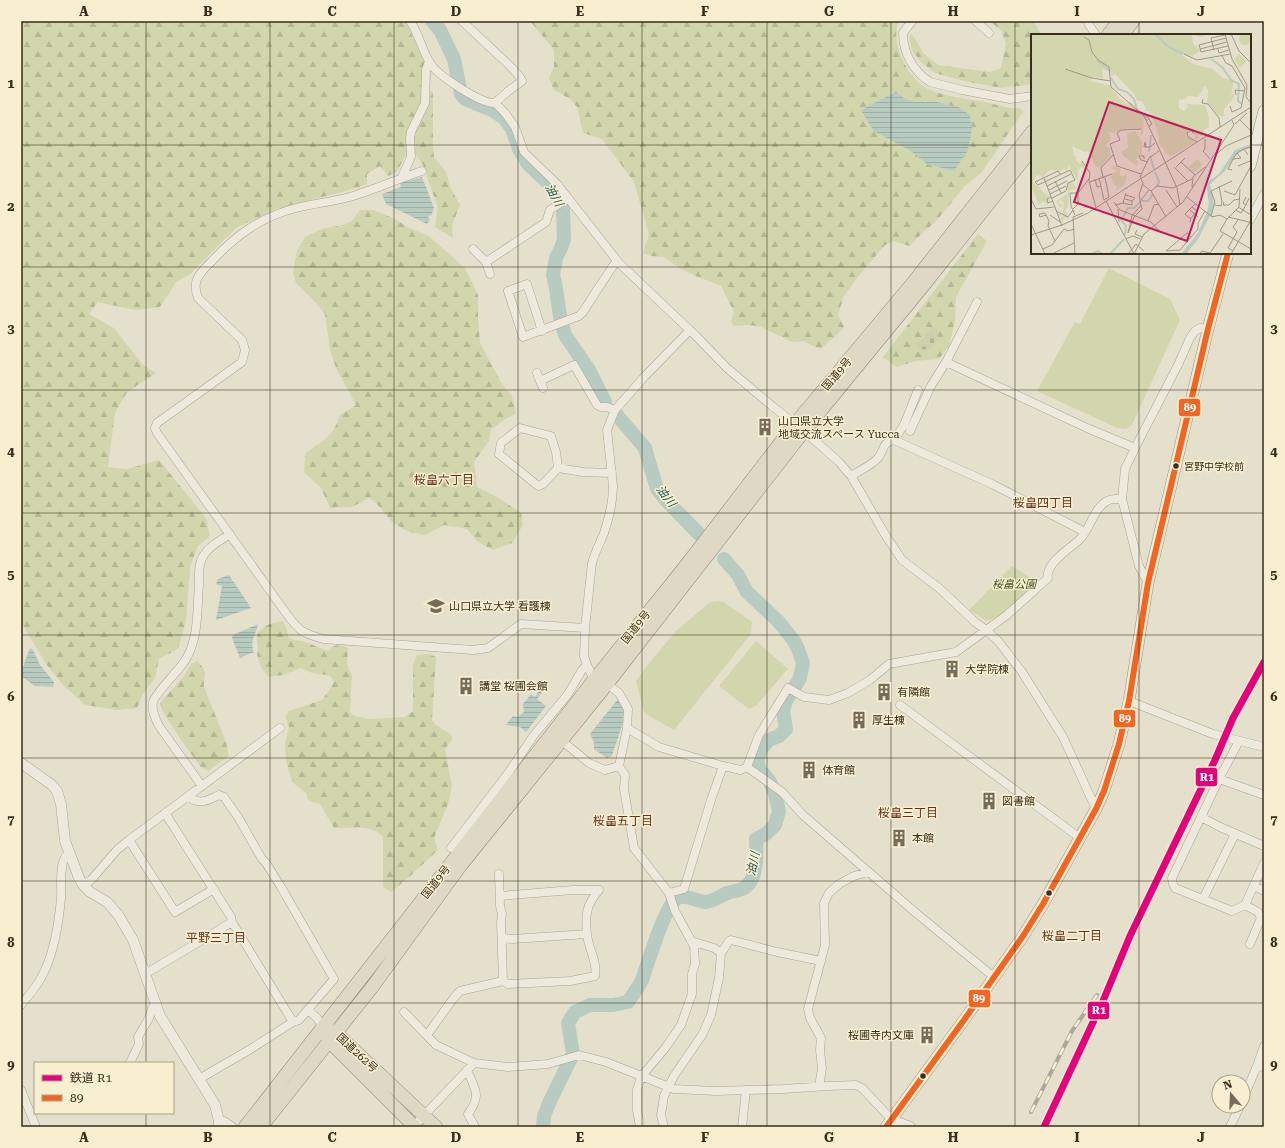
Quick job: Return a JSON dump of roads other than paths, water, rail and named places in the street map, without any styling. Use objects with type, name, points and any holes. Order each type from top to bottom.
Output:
[{"type":"highway","points":[[1109,34],[1119,21]]},
{"type":"highway","points":[[1123,34],[1133,21]]},
{"type":"highway","name":"国道9号","points":[[245,1127],[594,680],[799,427],[1031,133]]},
{"type":"highway","name":"国道9号","points":[[261,1127],[373,986],[461,865],[607,684],[799,427],[923,286],[1031,150]]},
{"type":"highway","name":"国道262号","points":[[323,1027],[415,1127]]},
{"type":"highway","name":"国道262号","points":[[333,1037],[436,1127]]},
{"type":"main road","points":[[1251,162],[1264,111]]},
{"type":"main road","points":[[889,1123],[995,978],[1023,936],[1043,904],[1096,809],[1112,769],[1129,701],[1148,583],[1208,329],[1228,254]]},
{"type":"street","points":[[410,21],[416,31],[429,62],[435,70],[473,96],[490,103],[495,103],[505,113],[515,127],[524,152],[557,184],[617,260],[727,368],[799,427],[838,462],[851,476],[886,536],[902,560],[939,588],[974,622],[998,641],[1022,672],[1060,732],[1096,809]]},
{"type":"street","points":[[462,21],[509,65],[522,81],[495,103]]},
{"type":"street","points":[[912,21],[902,33],[903,45],[907,56],[923,77],[930,82],[990,96],[1010,99],[1031,96]]},
{"type":"street","points":[[976,21],[988,33]]},
{"type":"street","points":[[1088,21],[1095,34]]},
{"type":"street","points":[[402,178],[411,157],[411,132],[425,103],[426,70],[429,62]]},
{"type":"street","points":[[422,171],[352,197],[296,208],[267,218],[247,229],[227,245],[200,274],[196,282],[195,290],[198,298],[242,340],[246,350],[244,357],[242,362],[157,423],[155,428],[157,433],[296,627],[307,635],[323,639],[473,650],[488,648],[521,624],[585,628]]},
{"type":"street","points":[[1251,218],[1264,194]]},
{"type":"street","points":[[486,262],[546,222],[550,210],[568,198]]},
{"type":"street","points":[[473,249],[486,262],[490,274]]},
{"type":"street","points":[[542,330],[527,284],[508,290],[523,337],[542,330],[579,316],[617,260]]},
{"type":"street","points":[[910,431],[931,386],[946,362],[977,302]]},
{"type":"street","points":[[1148,583],[1139,566],[1122,499],[1125,469],[1134,448],[1178,365],[1190,338],[1195,331],[1200,328],[1208,329]]},
{"type":"street","points":[[640,1127],[637,1110],[637,1090],[641,1077],[666,1047],[681,1025],[692,994],[692,974],[695,964],[694,946],[676,911],[669,893],[634,848],[624,789],[625,775],[619,766],[627,728],[628,709],[619,693],[607,684],[594,680],[586,665],[584,656],[585,628],[592,562],[604,533],[614,486],[607,430],[615,410],[690,330]]},
{"type":"street","points":[[946,362],[1080,425],[1134,448]]},
{"type":"street","points":[[540,381],[574,365],[598,405],[615,410]]},
{"type":"street","points":[[894,440],[904,424],[918,390]]},
{"type":"street","points":[[520,428],[551,436],[556,452],[558,468],[543,484],[538,486],[499,454],[501,443],[520,428]]},
{"type":"street","points":[[851,476],[878,458],[883,446],[888,441],[894,440],[994,485],[1085,532]]},
{"type":"street","points":[[558,468],[583,472],[612,473]]},
{"type":"street","points":[[627,728],[659,747],[741,770],[747,767],[759,735],[788,688],[804,697],[829,700],[848,693],[870,680],[889,664],[956,652],[1007,615],[1048,578],[1047,575],[1055,560],[1081,538],[1095,514],[1105,502],[1111,499],[1122,499]]},
{"type":"street","points":[[202,786],[159,726],[153,709],[153,702],[156,696],[187,658],[193,641],[196,624],[200,569],[203,556],[210,547],[230,534]]},
{"type":"street","points":[[451,848],[509,772],[534,735],[568,694],[586,665]]},
{"type":"street","points":[[1129,701],[1213,734],[1264,747]]},
{"type":"street","points":[[900,705],[1080,838]]},
{"type":"street","points":[[84,885],[91,880],[117,850],[129,840],[280,728]]},
{"type":"street","points":[[561,740],[589,763],[605,770],[619,766]]},
{"type":"street","points":[[1239,741],[1219,779],[1172,878],[1173,884],[1176,888],[1232,911],[1245,905],[1264,862]]},
{"type":"street","points":[[21,762],[52,785],[57,792],[61,804],[65,841],[79,878],[90,892],[107,902],[116,913],[133,940],[160,1016],[215,1105],[219,1124],[224,1121],[233,1127]]},
{"type":"street","points":[[669,893],[684,889],[723,766]]},
{"type":"street","points":[[747,767],[782,792],[803,816],[916,913],[995,978]]},
{"type":"street","points":[[1219,779],[1264,795]]},
{"type":"street","points":[[188,796],[193,801],[204,802],[219,795],[224,797],[281,887],[334,979],[299,1020],[293,1022],[199,1079]]},
{"type":"street","points":[[165,813],[214,889],[231,917],[232,922],[293,1022]]},
{"type":"street","points":[[1201,817],[1235,834],[1264,846]]},
{"type":"street","points":[[1203,899],[1235,834]]},
{"type":"street","points":[[129,840],[175,912],[214,889]]},
{"type":"street","points":[[21,1005],[38,983],[45,970],[57,928],[60,907],[62,862],[69,854]]},
{"type":"street","points":[[819,1086],[822,1069],[820,1050],[821,1038],[810,1018],[808,1009],[825,945],[824,903],[829,893],[839,884],[854,876],[868,872]]},
{"type":"street","points":[[499,874],[503,938],[503,981]]},
{"type":"street","points":[[1254,886],[1264,891]]},
{"type":"street","points":[[427,1035],[460,991],[503,981],[508,984],[570,982],[595,976],[595,964],[590,950],[587,934],[587,911],[589,904],[599,890],[572,890],[500,896]]},
{"type":"street","points":[[1245,905],[1258,912],[1261,918],[1250,944]]},
{"type":"street","points":[[145,974],[232,922]]},
{"type":"street","points":[[503,938],[587,934]]},
{"type":"street","points":[[664,1127],[661,1115],[664,1096],[674,1076],[702,1036],[711,1015],[719,978],[721,953],[729,941],[732,940],[776,952],[821,961]]},
{"type":"street","points":[[691,942],[714,948],[721,953]]},
{"type":"street","points":[[130,1062],[139,1044],[138,1037],[150,1018],[152,1009],[156,1004]]},
{"type":"street","points":[[308,1010],[317,1018],[323,1027]]},
{"type":"street","points":[[404,1012],[436,1045],[474,1063],[508,1068],[548,1064],[579,1055],[606,1062],[674,1089],[716,1091],[783,1089],[819,1086],[856,1086],[862,1088],[889,1123],[910,1127]]},
{"type":"street","points":[[1251,1083],[1260,1066],[1264,1046]]},
{"type":"street","points":[[415,1127],[474,1063]]},
{"type":"street","points":[[467,1070],[475,1089],[476,1100],[474,1106],[468,1114],[475,1127]]},
{"type":"street","points":[[21,1090],[36,1127]]},
{"type":"street","points":[[742,1127],[746,1090]]},
{"type":"street","points":[[1230,1127],[1236,1114]]},
{"type":"waterway","name":"油川","points":[[432,21],[440,30],[454,59],[461,94],[465,99],[492,110],[504,118],[512,129],[519,149],[528,164],[548,183],[559,199],[563,209],[564,239],[556,258],[553,275],[560,317],[565,335],[589,370],[605,402]]},
{"type":"waterway","name":"油川","points":[[616,414],[645,448],[657,489],[699,534]]},
{"type":"waterway","name":"油川","points":[[543,1127],[544,1116],[550,1101],[573,1054],[568,1023],[575,1012],[590,1005],[613,1005],[628,1002],[642,980],[667,913],[676,899],[682,897],[708,902],[727,893],[740,890],[747,885],[754,874],[756,839],[766,834],[775,825],[779,811],[775,794],[770,782],[760,771],[757,761],[761,749],[769,740],[779,736],[786,729],[783,711],[786,701],[800,678],[803,663],[794,641],[778,621],[747,592],[738,575],[724,559]]},
{"type":"railway","points":[[1031,1112],[1072,1031],[1097,995]]},
{"type":"rail line","name":"R1","points":[[1044,1127],[1103,1001],[1130,936],[1215,760],[1233,718],[1264,662]]},
{"type":"place","name":"山口県立大学 地域交流スペース Yucca","points":[[765,427]]},
{"type":"place","name":"宮野中学校前","points":[[1176,466]]},
{"type":"place","name":"山口県立大学 看護棟","points":[[436,606]]},
{"type":"place","name":"大学院棟","points":[[952,669]]},
{"type":"place","name":"講堂 桜圃会館","points":[[466,686]]},
{"type":"place","name":"有隣館","points":[[884,692]]},
{"type":"place","name":"厚生棟","points":[[859,720]]},
{"type":"place","name":"体育館","points":[[809,770]]},
{"type":"place","name":"図書館","points":[[989,801]]},
{"type":"place","name":"本館","points":[[899,838]]},
{"type":"place","name":"桜圃寺内文庫","points":[[927,1035]]},
{"type":"district","name":"桜畠六丁目","points":[[444,480]]},
{"type":"district","name":"桜畠四丁目","points":[[1043,503]]},
{"type":"district","name":"桜畠三丁目","points":[[908,813]]},
{"type":"district","name":"桜畠五丁目","points":[[623,821]]},
{"type":"district","name":"桜畠二丁目","points":[[1072,936]]},
{"type":"district","name":"平野三丁目","points":[[216,938]]},
{"type":"park label","name":"桜畠公園","points":[[1014,584]]}]
